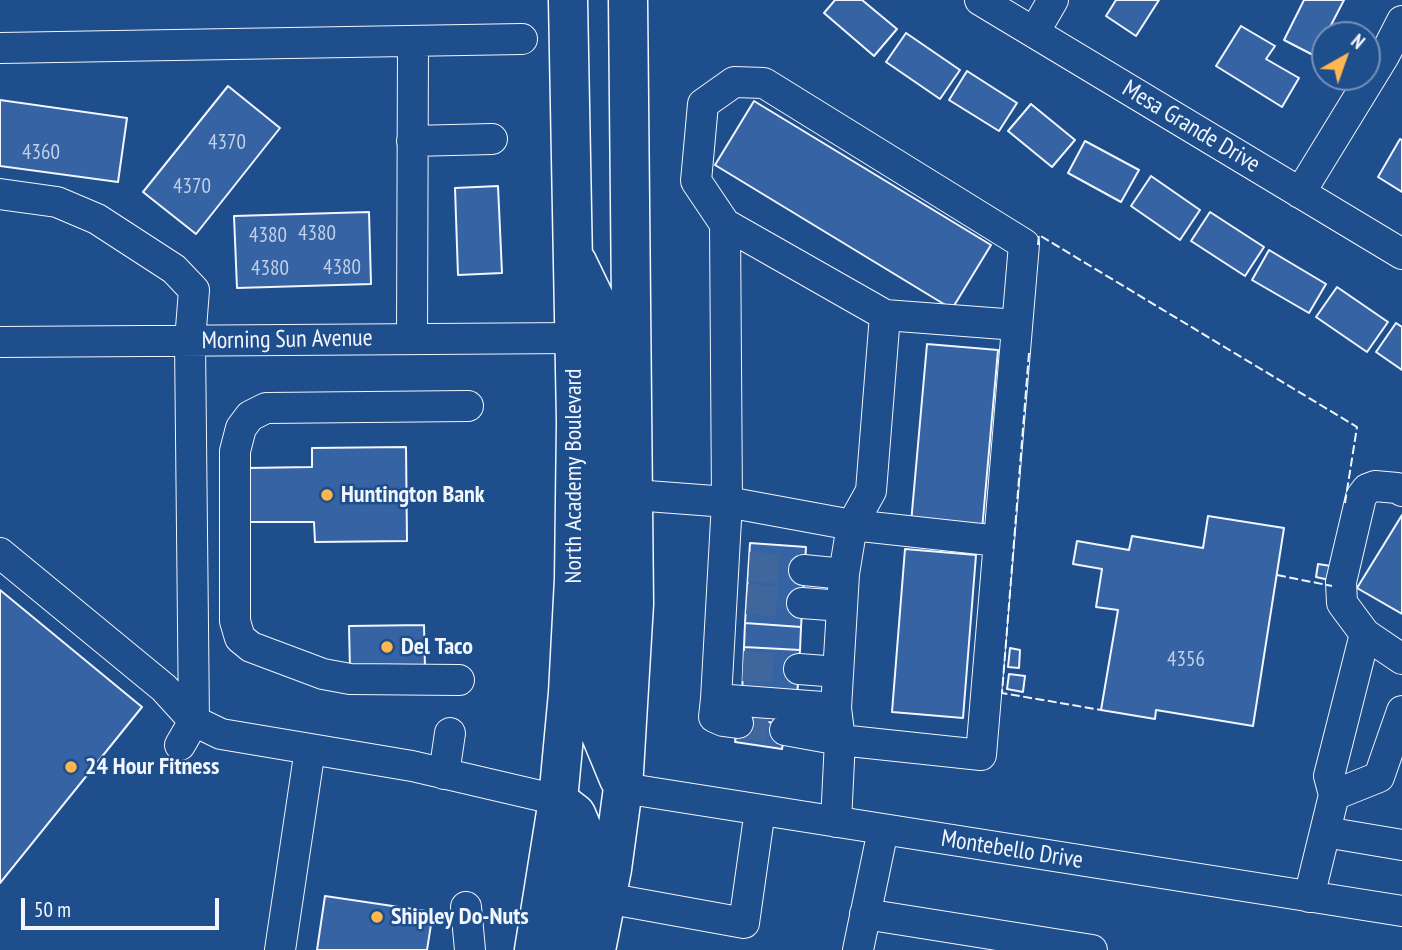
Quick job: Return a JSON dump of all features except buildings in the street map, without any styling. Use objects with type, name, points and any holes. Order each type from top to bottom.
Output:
[{"type":"highway","name":"North Academy Boulevard","points":[[534,950],[558,800],[568,693],[574,579],[576,422],[568,0]]},
{"type":"highway","points":[[597,950],[623,788],[634,604],[628,0]]},
{"type":"highway","points":[[572,250],[602,314],[600,367],[603,628],[597,726],[623,788]]},
{"type":"highway","points":[[558,800],[576,814],[584,833],[565,950]]},
{"type":"street","name":"Mesa Grande Drive","points":[[981,0],[1402,254]]},
{"type":"street","points":[[1035,31],[1053,0]]},
{"type":"street","points":[[1300,193],[1384,56],[1402,21]]},
{"type":"street","points":[[0,48],[522,40]]},
{"type":"street","points":[[412,339],[413,41]]},
{"type":"street","points":[[785,730],[840,740],[981,755],[1024,244],[764,83],[734,82],[704,104],[696,181],[725,224],[885,315],[1017,325]]},
{"type":"street","points":[[412,141],[492,139]]},
{"type":"street","points":[[0,194],[57,202],[97,219],[174,269],[194,290],[190,341],[193,559],[187,733]]},
{"type":"street","points":[[725,224],[727,502],[737,565],[731,665],[716,699],[714,717],[723,722],[738,723]]},
{"type":"street","points":[[836,822],[840,740],[836,708],[844,573],[852,526],[872,491],[885,315]]},
{"type":"street","name":"Morning Sun Avenue","points":[[0,342],[573,338]]},
{"type":"street","points":[[459,680],[350,679],[323,674],[251,647],[240,638],[235,621],[235,451],[241,428],[250,416],[266,408],[468,406]]},
{"type":"street","points":[[1402,491],[1376,486],[1367,489],[1361,497],[1341,582],[1342,603],[1365,634],[1402,659]]},
{"type":"street","points":[[634,495],[727,502],[852,526],[999,541]]},
{"type":"street","points":[[0,552],[164,688],[187,733]]},
{"type":"street","points":[[193,559],[236,559]]},
{"type":"street","points":[[804,570],[844,573]]},
{"type":"street","points":[[802,603],[842,606]]},
{"type":"street","points":[[1308,897],[1334,795],[1329,776],[1365,634]]},
{"type":"street","points":[[799,670],[838,672]]},
{"type":"street","points":[[716,699],[836,708]]},
{"type":"street","points":[[1334,795],[1379,777],[1402,711]]},
{"type":"street","points":[[187,733],[221,734],[310,749],[444,774],[558,800]]},
{"type":"street","points":[[444,774],[450,733]]},
{"type":"street","points":[[280,950],[310,749]]},
{"type":"street","name":"Montebello Drive","points":[[623,788],[1402,911]]},
{"type":"street","points":[[606,898],[744,923],[761,810]]},
{"type":"street","points":[[858,950],[883,830]]},
{"type":"street","points":[[1325,832],[1402,845]]},
{"type":"street","points":[[466,907],[470,950]]},
{"type":"street","points":[[865,914],[1092,950]]},
{"type":"tunnel","points":[[749,567],[804,570]]},
{"type":"tunnel","points":[[747,599],[802,603]]},
{"type":"tunnel","points":[[743,666],[799,669]]},
{"type":"tunnel","points":[[738,723],[785,730]]},
{"type":"fence","points":[[1038,245],[1039,235],[1357,427],[1345,503]]},
{"type":"fence","points":[[1029,353],[1002,693],[1101,710]]},
{"type":"fence","points":[[1277,575],[1332,586]]},
{"type":"place","name":"Huntington Bank","points":[[327,495]]},
{"type":"place","name":"Del Taco","points":[[387,647]]},
{"type":"place","name":"24 Hour Fitness","points":[[71,767]]},
{"type":"place","name":"Shipley Do-Nuts","points":[[377,917]]}]
